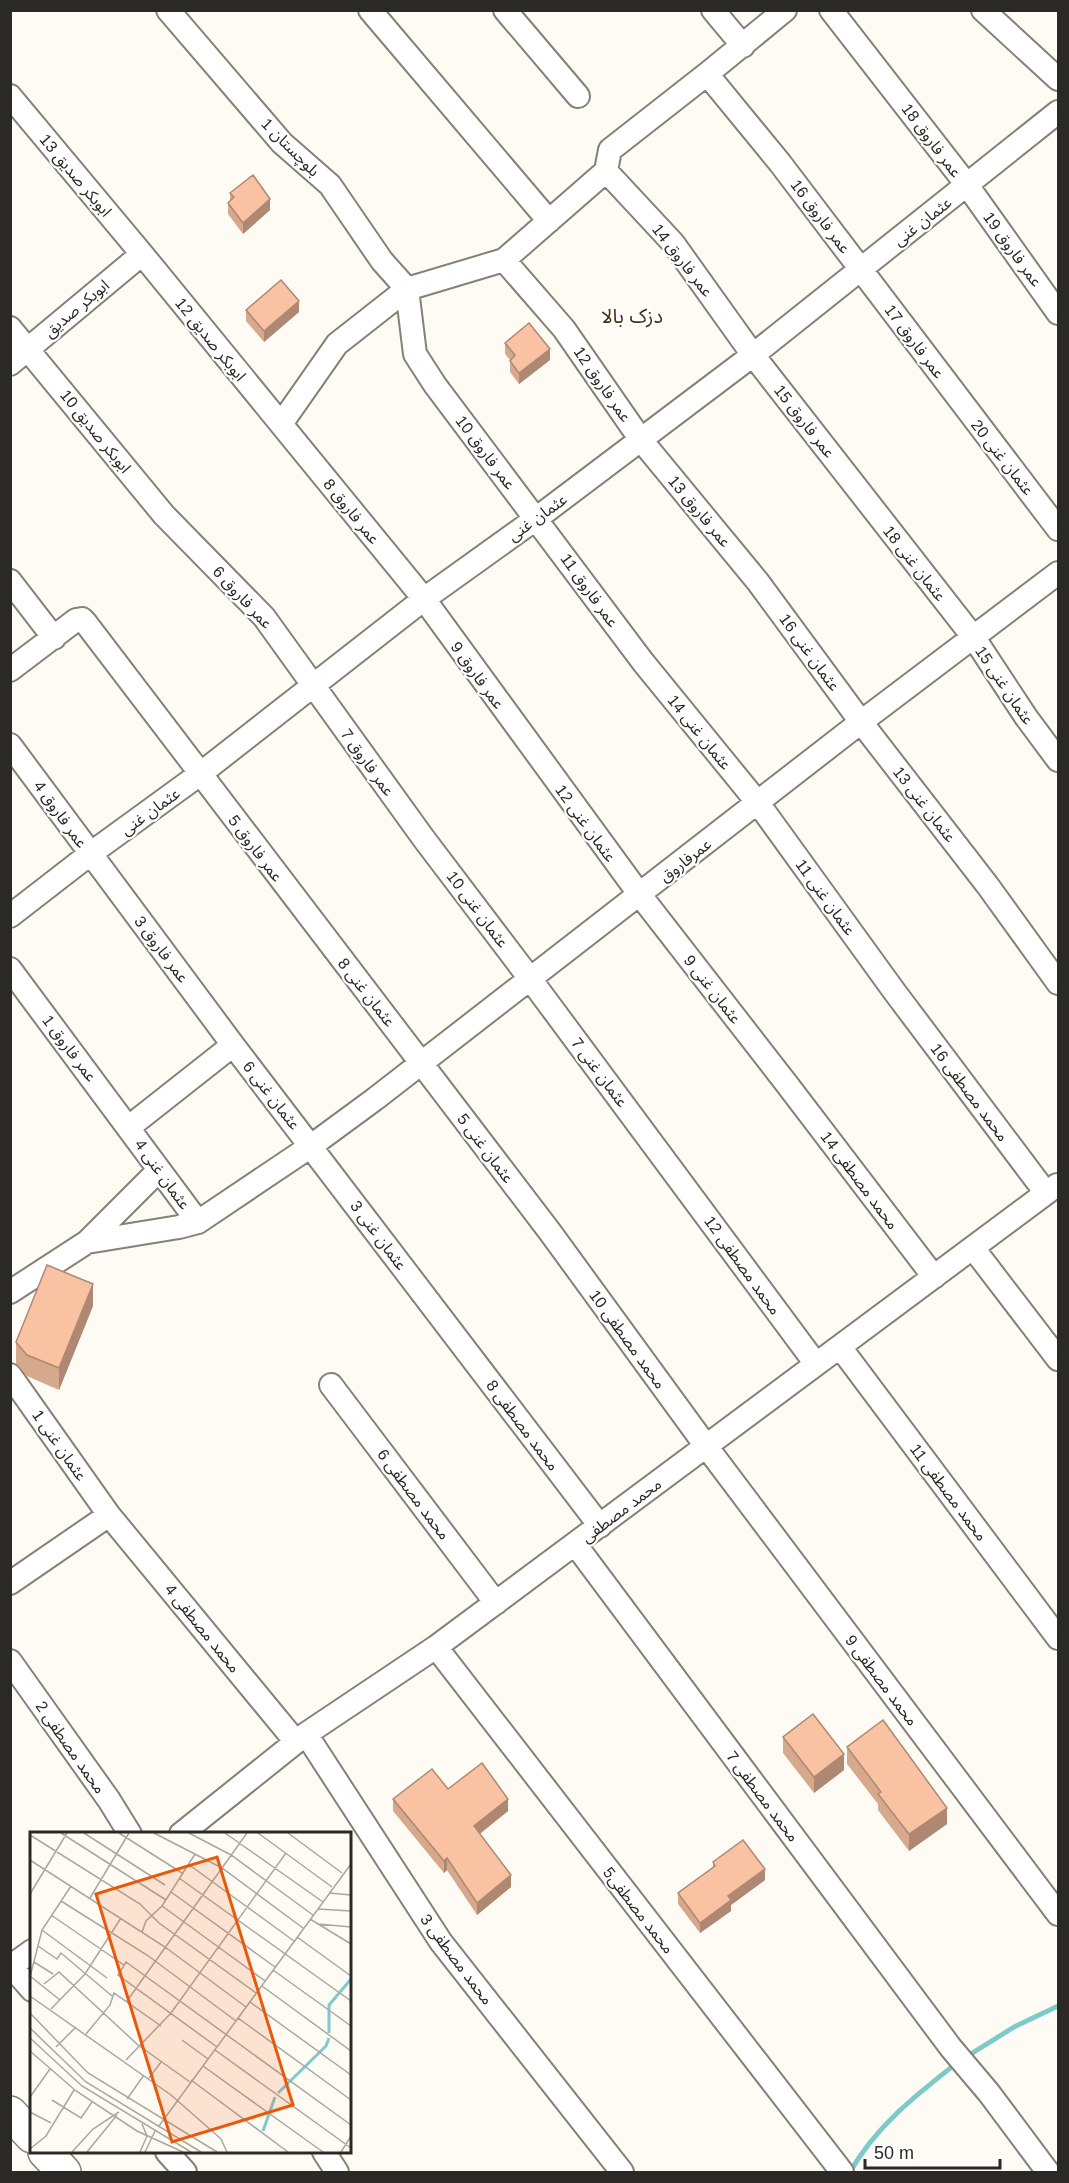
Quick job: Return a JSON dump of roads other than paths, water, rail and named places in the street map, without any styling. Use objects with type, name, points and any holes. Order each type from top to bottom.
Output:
[{"type":"highway","points":[[10,2113],[30,2134]]},
{"type":"highway","points":[[47,2153],[64,2172]]},
{"type":"street","name":"بلوچستان 1","points":[[168,10],[282,142],[330,185],[382,261],[407,289]]},
{"type":"street","points":[[370,10],[549,220]]},
{"type":"street","points":[[505,10],[578,96]]},
{"type":"street","points":[[713,10],[742,46]]},
{"type":"street","points":[[281,424],[337,344],[407,289],[504,260],[606,171],[610,150],[708,74],[785,10]]},
{"type":"street","name":"عمر فاروق 18","points":[[831,10],[967,186]]},
{"type":"street","points":[[983,10],[1059,79]]},
{"type":"street","name":"عمر فاروق 16","points":[[708,74],[861,269]]},
{"type":"street","name":"ابوبکر صدیق 13","points":[[10,96],[142,254]]},
{"type":"street","name":"عثمان غنی","points":[[10,916],[200,774],[424,599],[537,518],[753,355],[1059,112]]},
{"type":"street","name":"عمر فاروق 14","points":[[606,171],[673,243],[753,355]]},
{"type":"street","name":"عمر فاروق 19","points":[[967,186],[1059,313]]},
{"type":"street","name":"ابوبکر صدیق","points":[[10,364],[142,254]]},
{"type":"street","name":"ابوبکر صدیق 12","points":[[142,254],[281,424]]},
{"type":"street","name":"عمر فاروق 12","points":[[504,260],[564,329],[641,440]]},
{"type":"street","name":"عمر فاروق 17","points":[[861,269],[969,414]]},
{"type":"street","name":"عمر فاروق 10","points":[[407,289],[415,354],[435,385],[537,518]]},
{"type":"street","name":"ابوبکر صدیق 10","points":[[10,327],[164,515]]},
{"type":"street","name":"عمر فاروق 15","points":[[753,355],[857,488]]},
{"type":"street","name":"عثمان غنی 20","points":[[969,414],[1059,529]]},
{"type":"street","name":"عمر فاروق 8","points":[[281,424],[424,599]]},
{"type":"street","name":"عمر فاروق 13","points":[[641,440],[758,582]]},
{"type":"street","name":"عثمان غنی 18","points":[[857,488],[974,638]]},
{"type":"street","name":"عمر فاروق 6","points":[[164,515],[264,617],[313,686]]},
{"type":"street","name":"عمر فاروق 11","points":[[537,518],[643,662]]},
{"type":"street","name":"عمرفاروق","points":[[311,1146],[531,980],[861,722],[1059,573]]},
{"type":"street","points":[[10,580],[54,638],[10,670]]},
{"type":"street","name":"عثمان غنی 16","points":[[758,582],[861,722]]},
{"type":"street","name":"عمر فاروق 9","points":[[424,599],[532,751]]},
{"type":"street","name":"عمر فاروق 5","points":[[54,638],[76,620],[82,619],[312,922]]},
{"type":"street","name":"عثمان غنی 15","points":[[974,638],[1026,717],[1059,760]]},
{"type":"street","name":"عثمان غنی 14","points":[[643,662],[758,803]]},
{"type":"street","name":"عمر فاروق 7","points":[[313,686],[424,839]]},
{"type":"street","name":"عثمان غنی 13","points":[[861,722],[988,886],[1059,983]]},
{"type":"street","name":"عمر فاروق 4","points":[[10,745],[90,854]]},
{"type":"street","name":"عثمان غنی 12","points":[[532,751],[639,895]]},
{"type":"street","name":"عثمان غنی 11","points":[[758,803],[894,991]]},
{"type":"street","name":"عثمان غنی 10","points":[[424,839],[531,980]]},
{"type":"street","name":"عمر فاروق 3","points":[[90,854],[233,1045]]},
{"type":"street","name":"عثمان غنی 9","points":[[639,895],[786,1083]]},
{"type":"street","name":"عثمان غنی 8","points":[[312,922],[422,1063]]},
{"type":"street","name":"عمر فاروق 1","points":[[10,969],[129,1127]]},
{"type":"street","name":"عثمان غنی 7","points":[[531,980],[669,1165]]},
{"type":"street","name":"محمد مصطفی 16","points":[[894,991],[1052,1188]]},
{"type":"street","points":[[129,1127],[233,1045]]},
{"type":"street","name":"عثمان غنی 6","points":[[233,1045],[311,1146]]},
{"type":"street","name":"عثمان غنی 5","points":[[422,1063],[550,1232]]},
{"type":"street","name":"محمد مصطفی 14","points":[[786,1083],[934,1277]]},
{"type":"street","name":"عثمان غنی 4","points":[[129,1127],[198,1222]]},
{"type":"street","points":[[87,1242],[198,1222],[311,1146]]},
{"type":"street","name":"عثمان غنی 3","points":[[311,1146],[447,1324]]},
{"type":"street","name":"محمد مصطفی 12","points":[[669,1165],[816,1364]]},
{"type":"street","points":[[10,1292],[87,1242],[159,1170]]},
{"type":"street","name":"محمد مصطفی","points":[[182,1832],[301,1738],[436,1647],[1052,1188]]},
{"type":"street","name":"محمد مصطفی 10","points":[[550,1232],[706,1446]]},
{"type":"street","points":[[973,1248],[1059,1359]]},
{"type":"street","name":"محمد مصطفی 8","points":[[447,1324],[600,1526]]},
{"type":"street","name":"محمد مصطفی 11","points":[[840,1347],[1059,1638]]},
{"type":"street","name":"عثمان غنی 1","points":[[10,1375],[109,1515]]},
{"type":"street","name":"محمد مصطفی 6","points":[[331,1385],[496,1603]]},
{"type":"street","name":"محمد مصطفی 9","points":[[706,1446],[1059,1914]]},
{"type":"street","points":[[10,1583],[109,1515]]},
{"type":"street","name":"محمد مصطفی 4","points":[[109,1515],[301,1738]]},
{"type":"street","name":"محمد مصطفی 7","points":[[575,1544],[951,2048],[989,2093],[1048,2172]]},
{"type":"street","name":"محمد مصطفی5","points":[[436,1647],[842,2172]]},
{"type":"street","name":"محمد مصطفی 2","points":[[10,1661],[129,1832]]},
{"type":"street","name":"محمد مصطفی 3","points":[[301,1738],[441,1942],[622,2172]]},
{"type":"street","points":[[30,1952],[11,1966],[30,1988]]},
{"type":"street","points":[[169,2153],[185,2172]]},
{"type":"street","points":[[325,2153],[337,2172]]},
{"type":"waterway","points":[[966,2057],[1014,2027],[1058,2006]]},
{"type":"waterway","points":[[850,2172],[860,2155],[898,2112],[958,2062]]},
{"type":"district","name":"دزک بالا","points":[[632,316]]}]
